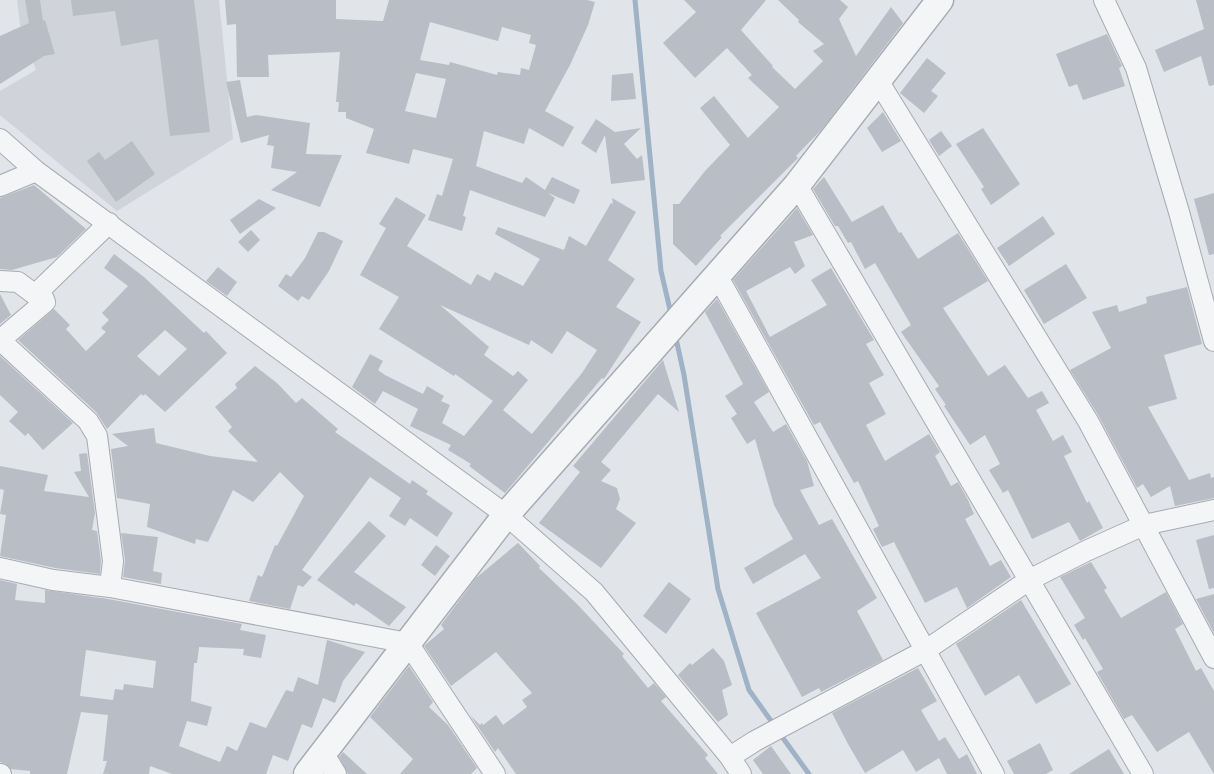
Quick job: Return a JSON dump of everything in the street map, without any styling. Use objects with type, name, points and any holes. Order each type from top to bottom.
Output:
[{"type":"street","points":[[307,774],[330,764],[408,642],[506,515],[656,346],[716,275],[798,185],[940,0]]},
{"type":"street","points":[[1104,0],[1136,68],[1179,212],[1214,341]]},
{"type":"street","points":[[878,79],[1088,421],[1214,658]]},
{"type":"street","points":[[0,139],[36,171],[506,515],[594,592],[730,757],[741,774]]},
{"type":"street","points":[[0,186],[36,171]]},
{"type":"street","points":[[798,185],[1143,774]]},
{"type":"street","points":[[45,302],[40,290],[109,223]]},
{"type":"street","points":[[716,275],[994,774]]},
{"type":"street","points":[[0,281],[18,282],[45,302]]},
{"type":"street","points":[[45,302],[0,340],[88,421],[97,436],[113,561],[110,587]]},
{"type":"street","points":[[730,757],[755,741],[926,650],[1029,580],[1144,525],[1214,510]]},
{"type":"street","points":[[0,568],[53,580],[110,587],[408,642],[495,774]]},
{"type":"shaded area","points":[[17,0],[219,0],[233,139],[117,211],[0,115],[0,91],[36,70],[20,25]]},
{"type":"building","points":[[25,0],[40,0],[43,21],[45,20],[55,54],[44,56],[0,84],[0,36],[29,23]]},
{"type":"building","points":[[71,0],[194,0],[210,132],[170,136],[158,39],[121,46],[115,11],[73,16]]},
{"type":"building","points":[[225,0],[336,0],[336,19],[383,21],[389,0],[587,0],[595,2],[588,25],[570,65],[545,111],[574,127],[563,147],[529,128],[524,144],[484,131],[476,166],[522,183],[526,177],[545,190],[552,177],[580,190],[574,204],[548,193],[555,198],[545,217],[470,190],[463,216],[466,217],[462,231],[428,220],[437,194],[442,196],[453,159],[413,149],[409,164],[366,153],[374,129],[346,118],[346,112],[338,112],[339,102],[336,102],[340,52],[268,55],[269,77],[237,77],[236,24],[227,25]],"holes":[[[430,22],[498,41],[502,27],[531,35],[529,43],[536,45],[529,70],[521,68],[520,75],[498,72],[497,75],[450,62],[449,65],[420,60]],[[416,73],[446,79],[436,118],[405,111]]]},
{"type":"building","points":[[684,0],[766,0],[741,30],[772,67],[795,89],[823,61],[813,51],[824,44],[798,22],[799,20],[778,0],[840,0],[848,7],[839,19],[856,56],[891,7],[903,23],[822,129],[796,156],[798,158],[720,236],[722,237],[696,266],[673,244],[673,204],[679,204],[705,171],[730,145],[700,108],[714,96],[748,138],[779,107],[748,78],[752,75],[727,48],[695,78],[663,43],[696,12]]},
{"type":"building","points":[[1196,0],[1214,0],[1214,85],[1209,86],[1201,56],[1164,72],[1155,50],[1204,29]]},
{"type":"building","points":[[1107,34],[1122,66],[1119,68],[1125,86],[1083,100],[1077,84],[1069,87],[1056,54]]},
{"type":"building","points":[[927,58],[946,73],[931,91],[938,96],[924,113],[900,93]]},
{"type":"building","points":[[633,73],[636,99],[611,101],[612,75]]},
{"type":"building","points":[[240,80],[247,117],[256,115],[310,123],[306,154],[342,155],[320,207],[271,190],[297,172],[271,168],[274,146],[267,145],[269,135],[241,143],[226,82]]},
{"type":"building","points":[[883,112],[901,141],[882,152],[867,128]]},
{"type":"building","points":[[596,119],[615,132],[641,128],[624,144],[637,159],[642,155],[645,180],[611,184],[605,135],[596,153],[581,143]]},
{"type":"building","points":[[983,128],[1020,184],[991,205],[981,189],[984,187],[956,144]]},
{"type":"building","points":[[941,131],[952,146],[939,156],[929,140]]},
{"type":"building","points":[[132,141],[155,174],[116,202],[87,161],[99,152],[105,160]]},
{"type":"building","points":[[824,177],[852,222],[883,205],[899,233],[901,232],[918,259],[958,233],[988,281],[943,308],[988,376],[1005,365],[1028,398],[1042,391],[1049,403],[1036,410],[1053,441],[1063,435],[1072,452],[1064,456],[1087,503],[1089,501],[1103,528],[1080,541],[1069,522],[1032,539],[1008,490],[1003,493],[989,470],[1000,464],[985,435],[970,445],[935,389],[939,386],[901,332],[911,325],[875,263],[865,269],[851,242],[848,243],[838,226],[835,226],[813,189]]},
{"type":"building","points":[[34,185],[86,229],[57,257],[12,270],[0,269],[0,198]]},
{"type":"building","points":[[1214,193],[1214,254],[1209,255],[1194,199]]},
{"type":"building","points":[[396,197],[426,215],[407,246],[471,285],[477,274],[490,281],[495,272],[523,286],[540,259],[495,234],[498,227],[564,250],[569,236],[586,246],[611,203],[613,204],[612,198],[636,212],[608,260],[635,279],[616,307],[641,322],[604,379],[602,378],[505,493],[469,466],[471,464],[448,450],[451,445],[410,426],[418,409],[383,391],[375,404],[352,387],[370,354],[383,361],[378,370],[385,375],[423,394],[427,386],[444,396],[441,401],[450,405],[442,423],[464,436],[493,401],[455,374],[454,376],[379,329],[399,297],[360,275],[386,228],[379,224]],"holes":[[[440,305],[529,345],[531,340],[552,354],[567,331],[597,350],[582,373],[532,434],[503,410],[528,380],[518,371],[513,376],[484,355],[489,347]]]},
{"type":"building","points":[[259,199],[276,208],[240,234],[230,220]]},
{"type":"building","points":[[797,208],[813,235],[794,242],[805,266],[795,274],[790,267],[746,291],[770,337],[827,305],[811,280],[831,268],[874,340],[866,344],[884,375],[869,383],[886,414],[866,425],[885,461],[929,434],[940,452],[935,456],[951,486],[958,482],[968,500],[974,514],[965,519],[990,566],[1001,560],[1011,577],[967,608],[957,587],[925,603],[894,542],[882,547],[873,529],[879,526],[858,481],[854,483],[820,422],[814,425],[733,280]]},
{"type":"building","points":[[1043,216],[1055,234],[1009,266],[997,248]]},
{"type":"building","points":[[251,230],[260,240],[248,252],[238,242]]},
{"type":"building","points":[[318,232],[324,232],[343,241],[329,271],[309,300],[302,296],[298,301],[278,286],[286,274],[291,277],[305,258]]},
{"type":"building","points":[[114,254],[144,277],[204,333],[206,331],[227,353],[165,412],[145,394],[143,396],[141,394],[107,429],[96,412],[18,340],[54,309],[70,325],[66,329],[86,351],[106,332],[101,328],[109,320],[102,313],[128,286],[104,268]],"holes":[[[165,330],[187,349],[159,376],[137,356]]]},
{"type":"building","points":[[1066,264],[1087,298],[1044,324],[1024,290]]},
{"type":"building","points":[[218,267],[237,282],[227,296],[206,281]]},
{"type":"building","points":[[1187,287],[1202,344],[1164,355],[1177,399],[1148,407],[1189,480],[1210,473],[1211,478],[1214,477],[1214,498],[1175,506],[1170,486],[1151,497],[1143,484],[1137,488],[1098,415],[1070,370],[1111,348],[1092,312],[1117,305],[1119,312],[1147,303],[1146,297]]},
{"type":"building","points":[[0,294],[11,315],[0,324]]},
{"type":"building","points":[[717,299],[769,392],[754,402],[773,432],[786,424],[807,461],[814,486],[800,490],[819,525],[832,519],[877,598],[857,611],[883,660],[821,692],[819,688],[802,697],[756,613],[821,578],[805,554],[753,584],[744,568],[793,539],[774,505],[755,439],[747,444],[731,418],[737,414],[725,396],[743,384],[705,312]]},
{"type":"building","points":[[0,356],[73,423],[43,450],[28,433],[25,436],[9,421],[18,412],[0,395]]},
{"type":"building","points":[[663,360],[679,412],[658,394],[601,462],[611,470],[601,481],[617,488],[620,499],[616,509],[636,523],[601,568],[539,523],[580,472],[573,466]]},
{"type":"building","points":[[255,366],[277,383],[296,403],[302,398],[338,429],[335,432],[410,484],[412,480],[428,491],[426,494],[453,513],[437,537],[410,518],[405,526],[389,516],[401,498],[370,477],[302,570],[312,577],[303,587],[298,585],[290,609],[249,601],[258,575],[262,577],[275,545],[277,546],[304,496],[280,472],[253,502],[233,490],[208,542],[196,539],[195,544],[147,527],[150,504],[117,498],[111,449],[128,446],[112,434],[154,428],[156,443],[210,456],[258,462],[228,431],[232,427],[215,407],[237,388],[235,384]]},
{"type":"building","points":[[87,453],[95,513],[92,530],[97,531],[101,561],[100,574],[55,568],[0,556],[6,515],[0,514],[4,490],[0,489],[0,466],[48,475],[44,491],[89,497],[74,472],[81,471],[79,454]]},
{"type":"building","points":[[369,521],[386,536],[354,572],[406,607],[389,626],[356,603],[354,606],[317,580]]},
{"type":"building","points":[[121,533],[158,537],[153,571],[162,573],[161,584],[123,577],[125,560]]},
{"type":"building","points":[[1214,535],[1214,588],[1209,589],[1196,540]]},
{"type":"building","points":[[518,543],[540,566],[539,568],[576,603],[624,654],[622,656],[648,688],[654,683],[666,697],[661,701],[708,755],[705,758],[718,774],[516,774],[498,748],[495,752],[470,715],[480,725],[482,723],[483,725],[496,715],[503,725],[527,707],[522,700],[532,693],[496,652],[451,686],[424,646],[444,629],[441,625],[476,578]]},
{"type":"building","points":[[436,545],[450,556],[435,576],[421,565]]},
{"type":"building","points":[[1091,562],[1107,588],[1104,590],[1121,618],[1166,592],[1183,624],[1175,629],[1196,671],[1201,668],[1214,691],[1214,774],[1189,732],[1157,752],[1132,715],[1124,719],[1097,672],[1103,669],[1085,638],[1083,640],[1074,625],[1085,618],[1060,577]]},
{"type":"building","points":[[0,580],[17,584],[15,600],[45,603],[45,590],[108,599],[242,624],[240,630],[266,635],[261,658],[243,655],[244,649],[199,647],[197,663],[194,663],[191,701],[212,707],[207,726],[187,721],[179,746],[220,762],[227,746],[237,751],[250,722],[266,728],[286,690],[293,692],[298,677],[318,685],[327,640],[365,652],[343,681],[335,703],[323,698],[312,728],[302,724],[288,761],[273,755],[266,774],[172,774],[150,766],[149,774],[103,774],[107,761],[103,761],[108,715],[81,712],[67,774],[30,774],[30,771],[11,769],[6,764],[0,762]],"holes":[[[86,650],[156,661],[153,688],[124,684],[123,690],[115,689],[113,700],[80,696]]]},
{"type":"building","points":[[669,582],[691,599],[666,634],[643,616]]},
{"type":"building","points":[[1214,594],[1214,633],[1196,599]]},
{"type":"building","points":[[1021,600],[1071,684],[1036,704],[1019,675],[985,696],[956,644]]},
{"type":"building","points":[[713,648],[724,661],[732,685],[722,690],[728,715],[718,722],[678,675],[690,663],[692,665]]},
{"type":"building","points":[[409,666],[433,702],[429,707],[448,725],[477,768],[471,774],[400,774],[413,759],[370,717]]},
{"type":"building","points":[[918,668],[937,701],[921,710],[939,741],[945,737],[959,759],[967,754],[977,774],[947,774],[939,758],[916,772],[903,750],[865,773],[848,744],[832,713]]},
{"type":"building","points":[[1040,743],[1053,770],[1046,774],[1014,774],[1007,761]]},
{"type":"building","points":[[771,746],[791,774],[763,774],[753,760]]},
{"type":"building","points":[[1109,749],[1124,774],[1069,774]]},
{"type":"building","points":[[343,752],[367,774],[348,774],[339,757]]},
{"type":"waterway","points":[[635,0],[661,271],[671,314]]},
{"type":"waterway","points":[[675,334],[684,375],[718,589],[749,690],[774,725]]},
{"type":"waterway","points":[[780,734],[809,774]]}]
